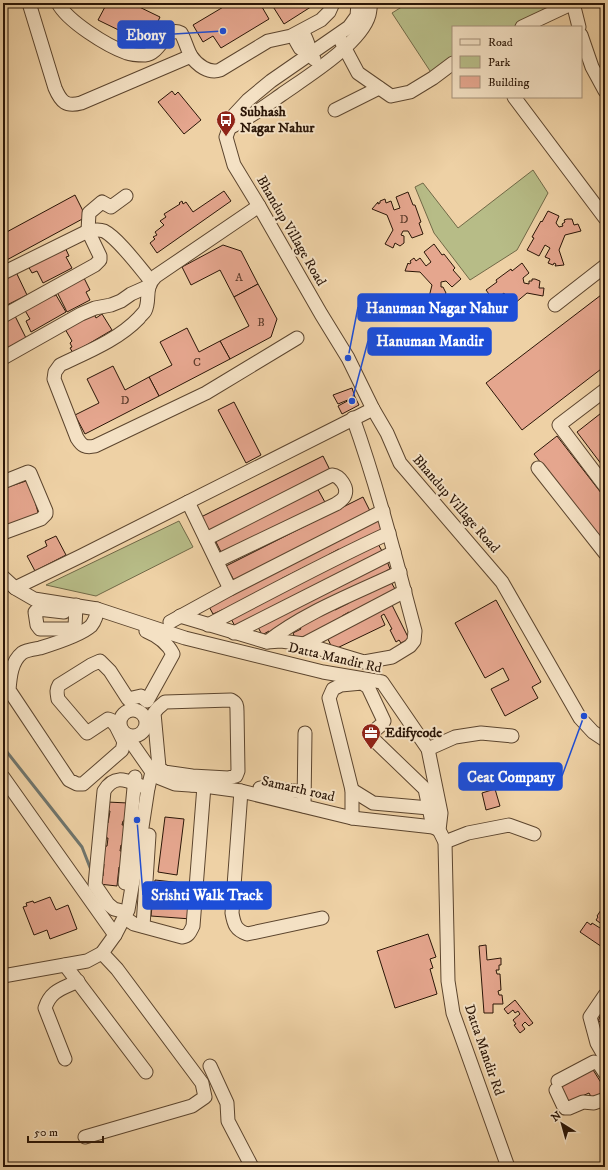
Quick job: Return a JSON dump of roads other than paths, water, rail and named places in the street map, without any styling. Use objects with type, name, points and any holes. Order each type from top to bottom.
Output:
[{"type":"street","points":[[29,3],[55,88],[62,100],[68,104],[74,105],[81,103],[191,56]]},
{"type":"street","points":[[58,3],[70,19],[107,43],[128,54],[150,54],[156,50],[169,33],[178,31],[181,32],[191,56],[206,69],[212,72],[220,70],[268,41],[291,36],[321,20],[329,12],[333,3]]},
{"type":"street","points":[[229,128],[245,121],[320,69],[344,49],[363,28],[369,16],[371,3]]},
{"type":"street","points":[[524,26],[573,3],[579,26]]},
{"type":"street","name":"Bhandup Village Road","points":[[358,9],[349,27],[272,81],[248,100],[234,115],[226,137],[234,165],[348,358],[400,463],[502,582],[580,718],[593,732],[605,740]]},
{"type":"street","points":[[338,36],[358,73],[391,96],[410,92],[433,78],[452,64]]},
{"type":"street","points":[[300,38],[300,48],[311,54],[320,69]]},
{"type":"street","points":[[582,38],[592,68],[605,92]]},
{"type":"street","points":[[335,110],[379,88]]},
{"type":"street","points":[[515,98],[605,218]]},
{"type":"street","points":[[3,316],[95,265],[100,260],[100,256],[88,231],[89,213],[102,202],[111,207],[126,196]]},
{"type":"street","points":[[3,358],[81,314],[95,308],[111,305],[121,301],[150,284],[156,276],[259,206]]},
{"type":"street","points":[[3,273],[88,231],[102,230],[110,235],[150,284]]},
{"type":"street","points":[[555,305],[605,266]]},
{"type":"street","points":[[150,284],[145,310],[132,325],[115,337],[60,365],[54,372],[54,379],[77,438],[82,445],[87,447],[95,446],[206,393],[297,338]]},
{"type":"street","points":[[605,390],[559,425],[605,486]]},
{"type":"street","points":[[15,588],[373,409]]},
{"type":"street","points":[[353,418],[368,459],[383,511],[405,591],[415,631],[414,641],[410,646],[392,657],[364,662],[304,644],[281,641],[267,642],[208,625],[175,619],[230,589],[383,511]]},
{"type":"street","points":[[3,473],[27,465]]},
{"type":"street","points":[[538,468],[605,554]]},
{"type":"street","points":[[3,482],[28,472],[30,473],[46,514],[41,519],[3,533]]},
{"type":"street","points":[[206,539],[332,475],[337,476],[340,479],[346,490],[342,500],[336,504],[217,562]]},
{"type":"street","points":[[188,502],[230,589]]},
{"type":"street","points":[[208,625],[260,597],[389,533]]},
{"type":"street","points":[[234,633],[394,552]]},
{"type":"street","points":[[267,642],[303,618],[400,572]]},
{"type":"street","name":"Datta Mandir Rd","points":[[3,577],[15,588],[34,599],[100,613],[185,638],[323,672],[382,682],[428,750],[441,813],[436,828],[445,842],[448,981],[453,1013],[508,1167]]},
{"type":"street","points":[[304,644],[405,591]]},
{"type":"street","points":[[3,976],[87,961],[102,953],[115,935],[122,917],[128,910],[152,772],[127,739],[113,722],[108,719],[87,734],[58,699],[56,692],[57,688],[59,685],[100,662],[110,671],[128,699],[141,696],[147,701],[173,654],[168,645],[155,635],[100,613],[92,625],[82,632],[22,653],[13,666],[9,690],[69,780],[77,784],[83,784],[122,750],[127,739],[144,731],[145,719],[143,715],[135,710],[127,712],[121,718],[121,730],[127,739]]},
{"type":"street","points":[[352,818],[352,790],[330,698],[333,689],[341,685],[362,683],[368,687],[384,721],[382,725],[375,729],[372,734],[372,738],[425,789],[429,808],[436,828]]},
{"type":"street","points":[[135,710],[139,697]]},
{"type":"street","points":[[231,700],[237,705],[238,771],[236,776],[196,782],[164,772],[159,767],[154,713],[166,702],[231,700]]},
{"type":"street","points":[[113,722],[116,711],[120,705]]},
{"type":"street","points":[[304,806],[305,733]]},
{"type":"street","points":[[428,750],[455,737],[481,733],[512,736]]},
{"type":"street","name":"Samarth road","points":[[152,772],[160,778],[175,784],[196,782],[253,790],[304,806],[352,818],[436,828]]},
{"type":"street","points":[[3,778],[103,908],[114,909],[122,917],[134,924],[182,937],[187,936],[190,933],[193,926],[196,782]]},
{"type":"street","points":[[115,935],[95,885],[104,791],[113,781],[122,779],[135,780],[148,788]]},
{"type":"street","points":[[135,780],[140,834],[143,926]]},
{"type":"street","points":[[304,792],[253,790],[232,914],[234,926],[239,931],[247,934],[322,918]]},
{"type":"street","points":[[352,790],[373,803],[429,808]]},
{"type":"street","points":[[445,842],[468,833],[509,824],[534,834]]},
{"type":"street","points":[[85,1137],[192,1106],[205,1097],[202,1083],[117,969],[102,953]]},
{"type":"street","points":[[65,965],[146,1072]]},
{"type":"street","points":[[65,1059],[45,1008],[48,1000],[54,993],[78,981]]},
{"type":"street","points":[[605,995],[590,1017],[597,1043],[605,1057]]},
{"type":"street","points":[[605,1073],[599,1064],[594,1062],[557,1086],[565,1108],[569,1108],[583,1102],[594,1103],[605,1099]]},
{"type":"street","points":[[210,1066],[227,1103],[228,1121],[252,1167]]},
{"type":"waterway","points":[[3,747],[82,847],[91,870]]},
{"type":"place","name":"Ebony","points":[[223,31]]},
{"type":"place","name":"Subhash Nagar Nahur","points":[[226,137]]},
{"type":"place","name":"Hanuman Nagar Nahur","points":[[348,358]]},
{"type":"place","name":"Hanuman Mandir","points":[[352,401]]},
{"type":"place","name":"Ceat Company","points":[[584,716]]},
{"type":"place","name":"Edifycode","points":[[371,750]]},
{"type":"place","name":"Srishti Walk Track","points":[[137,820]]}]
